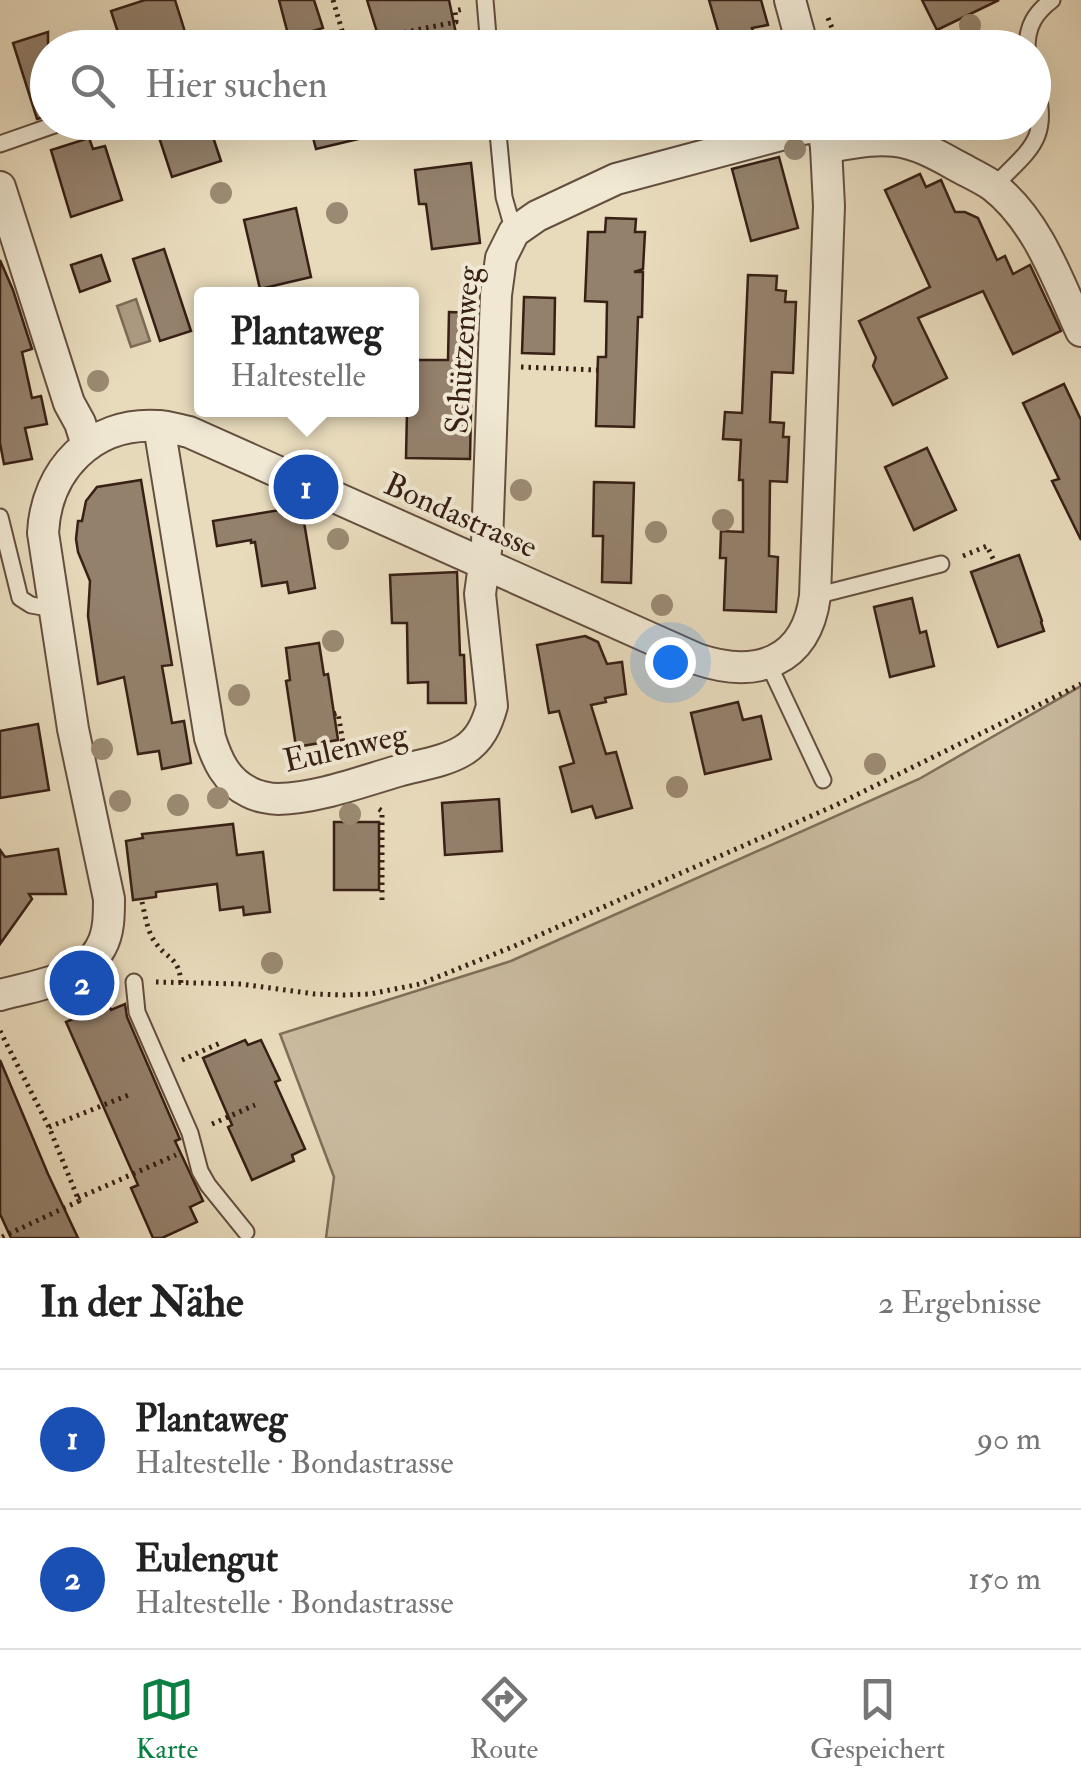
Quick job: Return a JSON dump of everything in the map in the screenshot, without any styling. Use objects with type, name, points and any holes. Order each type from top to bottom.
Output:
[{"type":"street","points":[[790,0],[798,30]]},
{"type":"street","name":"Schützenweg","points":[[484,563],[496,295],[501,258],[514,232],[537,216],[616,179],[788,140]]},
{"type":"street","points":[[768,663],[788,652],[802,637],[812,616],[815,596],[828,206],[824,140]]},
{"type":"street","name":"Schützenweg","points":[[893,140],[934,152],[994,186],[1038,238],[1081,331]]},
{"type":"street","points":[[0,188],[86,445]]},
{"type":"street","name":"Bondastrasse","points":[[0,995],[40,985],[89,964],[102,947],[108,928],[109,899],[86,797],[43,533],[44,511],[61,471],[86,445],[103,436],[130,427],[160,426],[189,432],[696,659],[719,667],[744,668],[768,663]]},
{"type":"street","name":"Eulenweg","points":[[160,426],[210,738],[217,761],[232,781],[250,794],[276,799],[307,796],[462,752],[476,740],[492,706],[480,594],[484,563]]},
{"type":"lane","points":[[1030,30],[1036,14],[1052,0]]},
{"type":"lane","points":[[485,2],[488,30]]},
{"type":"lane","points":[[0,144],[30,134]]},
{"type":"lane","points":[[499,140],[504,197],[514,232]]},
{"type":"lane","points":[[994,186],[1036,140]]},
{"type":"lane","points":[[0,517],[20,598],[30,605],[54,609]]},
{"type":"lane","points":[[815,596],[941,564]]},
{"type":"lane","points":[[768,663],[822,780]]},
{"type":"lane","points":[[134,982],[137,1012],[192,1140],[200,1170],[246,1232]]},
{"type":"path","points":[[333,0],[342,30]]},
{"type":"path","points":[[416,30],[456,22],[454,11],[485,2]]},
{"type":"path","points":[[520,367],[598,370]]},
{"type":"path","points":[[941,564],[988,546],[996,563]]},
{"type":"path","points":[[142,902],[156,944],[179,967],[181,983],[241,984],[343,995],[420,984],[834,806],[1081,684]]},
{"type":"path","points":[[334,714],[338,713],[350,784],[382,811],[382,900]]},
{"type":"path","points":[[0,1031],[78,1198]]},
{"type":"path","points":[[162,1069],[220,1043]]},
{"type":"path","points":[[48,1128],[131,1094]]},
{"type":"path","points":[[0,1238],[79,1201],[78,1198],[255,1105]]},
{"type":"shaded area","points":[[136,299],[150,341],[131,347],[117,306]]},
{"type":"shaded area","points":[[1081,686],[1081,1238],[326,1238],[334,1177],[280,1034],[511,961],[919,779]]},
{"type":"building","points":[[145,0],[175,0],[184,30],[117,30],[111,11]]},
{"type":"building","points":[[279,0],[314,0],[323,28],[287,30]]},
{"type":"building","points":[[367,0],[449,0],[455,30],[376,30]]},
{"type":"building","points":[[709,0],[761,0],[768,25],[753,30],[718,30]]},
{"type":"building","points":[[922,0],[999,0],[937,30]]},
{"type":"building","points":[[30,38],[30,97],[13,43]]},
{"type":"building","points":[[83,140],[90,140],[93,149],[105,146],[122,200],[71,217],[51,150]]},
{"type":"building","points":[[160,140],[214,140],[221,161],[172,177]]},
{"type":"building","points":[[314,140],[354,140],[316,149]]},
{"type":"building","points":[[779,157],[798,228],[751,241],[732,169]]},
{"type":"building","points":[[471,163],[480,243],[432,249],[426,204],[419,204],[415,170]]},
{"type":"building","points":[[920,174],[926,187],[941,180],[955,212],[978,218],[997,260],[1005,256],[1013,274],[1030,265],[1061,331],[1013,354],[983,291],[918,318],[947,378],[893,405],[873,366],[876,358],[859,321],[930,287],[885,190]]},
{"type":"building","points":[[296,208],[311,277],[260,287],[244,220]]},
{"type":"building","points":[[606,218],[636,219],[635,232],[645,232],[643,269],[634,272],[643,272],[634,427],[596,426],[598,357],[606,357],[607,302],[585,301],[588,232],[605,232]]},
{"type":"building","points":[[164,249],[191,331],[160,341],[133,259]]},
{"type":"building","points":[[101,255],[110,281],[80,292],[71,265]]},
{"type":"building","points":[[0,260],[32,349],[22,352],[32,398],[41,396],[47,424],[25,428],[32,459],[4,464],[0,443]]},
{"type":"building","points":[[748,275],[777,276],[776,290],[786,291],[785,302],[796,302],[793,373],[772,372],[770,422],[784,423],[783,437],[789,437],[787,482],[770,481],[769,556],[778,557],[776,612],[724,610],[726,558],[720,558],[721,531],[743,532],[741,440],[723,439],[725,412],[742,413]]},
{"type":"building","points":[[524,297],[555,298],[554,354],[522,353]]},
{"type":"building","points":[[449,312],[473,313],[470,459],[406,458],[407,417],[419,417],[419,360],[448,360]]},
{"type":"building","points":[[1064,384],[1081,420],[1081,540],[1052,481],[1059,479],[1023,403]]},
{"type":"building","points":[[927,448],[956,510],[914,530],[885,467]]},
{"type":"building","points":[[141,480],[172,665],[162,666],[172,723],[184,721],[191,763],[162,769],[159,751],[138,754],[124,677],[98,684],[88,616],[90,581],[76,539],[86,501],[97,487]]},
{"type":"building","points":[[594,482],[634,483],[631,583],[602,582],[603,536],[593,536]]},
{"type":"building","points":[[292,508],[293,518],[303,516],[315,588],[289,593],[287,582],[262,586],[255,542],[217,546],[213,521]]},
{"type":"building","points":[[1019,555],[1044,631],[998,647],[971,572]]},
{"type":"building","points":[[457,572],[466,703],[428,703],[428,682],[408,683],[407,623],[392,623],[390,575]]},
{"type":"building","points":[[912,598],[920,633],[926,631],[934,666],[890,677],[874,607]]},
{"type":"building","points":[[585,636],[598,642],[607,664],[622,662],[626,694],[591,705],[606,754],[616,752],[632,808],[596,818],[592,806],[572,812],[560,767],[574,763],[559,711],[549,713],[537,645]]},
{"type":"building","points":[[319,643],[338,740],[296,747],[286,681],[290,680],[286,648]]},
{"type":"building","points":[[738,702],[743,720],[761,716],[771,759],[705,774],[691,713]]},
{"type":"building","points":[[38,724],[49,790],[0,798],[0,731]]},
{"type":"building","points":[[499,799],[502,851],[445,855],[442,803]]},
{"type":"building","points":[[334,822],[379,822],[379,890],[334,890]]},
{"type":"building","points":[[233,824],[237,855],[263,852],[270,912],[244,915],[243,907],[220,910],[217,884],[156,892],[156,897],[133,900],[126,841],[143,838],[142,834]]},
{"type":"building","points":[[58,849],[66,894],[29,894],[32,899],[0,944],[0,850],[5,857]]},
{"type":"building","points":[[108,1004],[111,1010],[125,1004],[127,1017],[180,1139],[175,1141],[203,1201],[190,1207],[197,1222],[162,1238],[153,1238],[131,1188],[138,1185],[66,1022]]},
{"type":"building","points":[[245,1040],[248,1045],[261,1040],[305,1149],[292,1155],[294,1161],[252,1180],[203,1058]]},
{"type":"building","points":[[0,1060],[78,1238],[11,1238],[0,1214]]},
{"type":"place","name":"Plantaweg","points":[[306,487]]},
{"type":"place","name":"Eulengut","points":[[82,983]]}]
